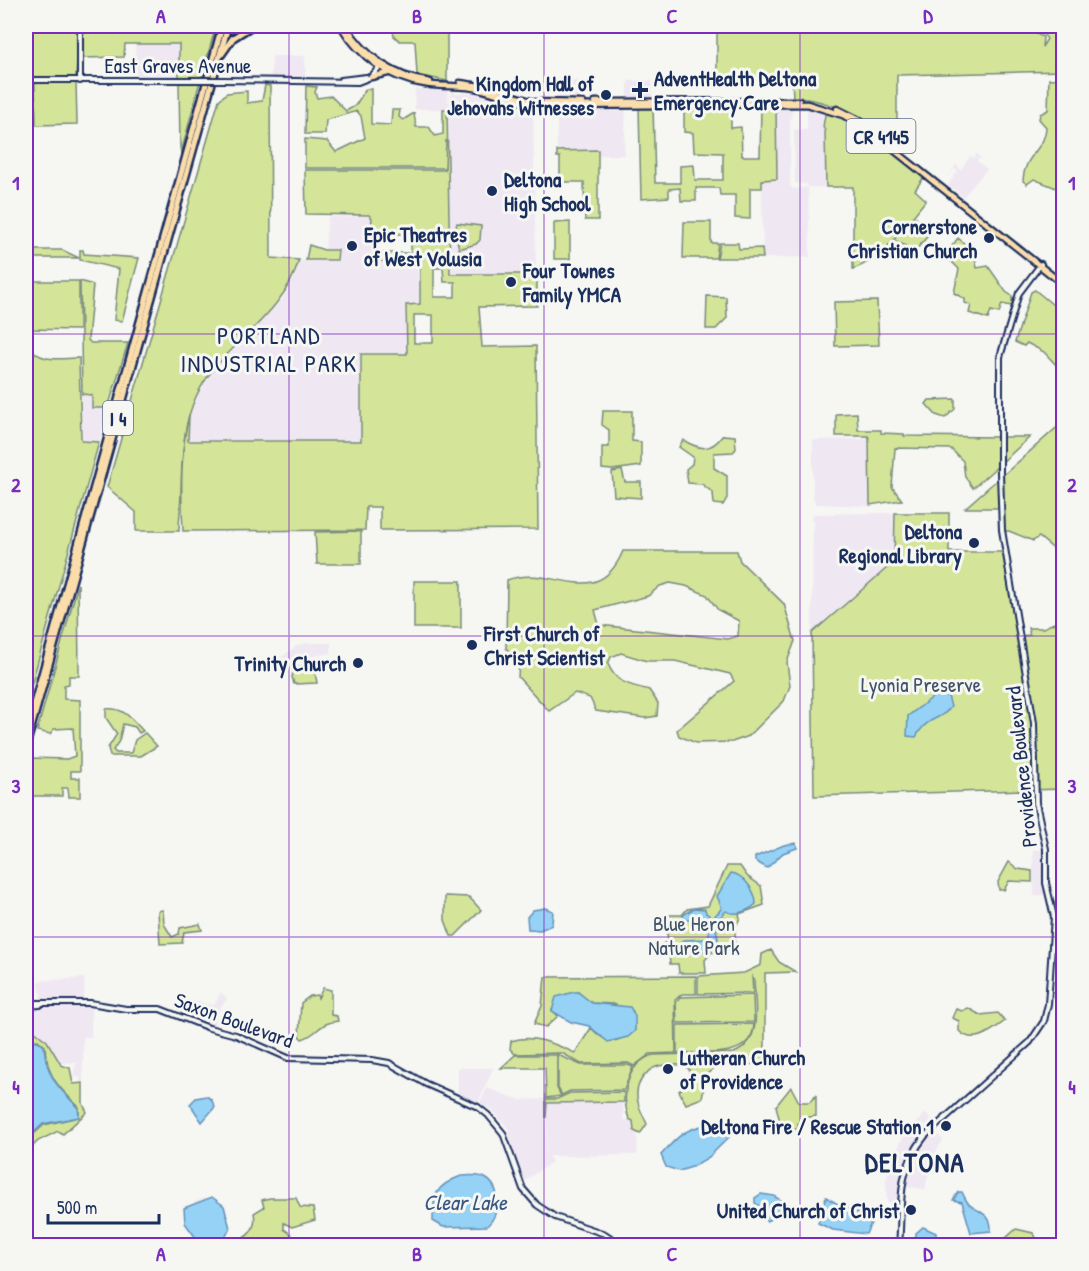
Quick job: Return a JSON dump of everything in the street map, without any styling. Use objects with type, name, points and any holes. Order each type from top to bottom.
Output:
[{"type":"highway","name":"I 4","points":[[26,732],[222,26]]},
{"type":"highway","name":"I 4","points":[[26,746],[228,26]]},
{"type":"highway","points":[[216,64],[231,40],[252,26]]},
{"type":"main road","points":[[80,26],[80,81]]},
{"type":"main road","points":[[341,26],[360,52],[380,65]]},
{"type":"main road","points":[[346,26],[361,46],[380,65]]},
{"type":"main road","points":[[371,77],[380,65]]},
{"type":"main road","name":"East Graves Avenue","points":[[331,81],[363,78],[380,65]]},
{"type":"main road","name":"CR 4145","points":[[380,65],[393,75],[426,83],[467,87],[540,106],[794,104],[825,108],[870,130],[1064,284]]},
{"type":"main road","name":"CR 4145","points":[[380,65],[426,83]]},
{"type":"main road","points":[[371,77],[382,73],[393,75]]},
{"type":"main road","name":"East Graves Avenue","points":[[26,80],[358,82],[371,77]]},
{"type":"main road","name":"Providence Boulevard","points":[[898,1245],[901,1181],[914,1149],[927,1134],[1030,1042],[1044,1021],[1048,1004],[1054,917],[1046,883],[1046,849],[1036,803],[1034,723],[1002,530],[1000,473],[1000,357],[1019,293],[1040,265]]},
{"type":"main road","name":"Saxon Boulevard","points":[[27,1004],[93,1003],[126,1009],[160,1009],[209,1028],[236,1035],[288,1058],[372,1060],[390,1063],[426,1084],[477,1107],[488,1115],[503,1133],[523,1189],[537,1205],[555,1216],[605,1234],[622,1245]]},
{"type":"main road","name":"Saxon Boulevard","points":[[27,1004],[44,1004]]},
{"type":"shaded area","points":[[135,44],[179,44],[179,79],[136,79]]},
{"type":"shaded area","points":[[272,56],[305,56],[305,79],[271,78]]},
{"type":"shaded area","points":[[557,81],[586,81],[586,102],[557,102]]},
{"type":"shaded area","name":"AdventHealth Deltona Emergency Care","points":[[628,81],[652,81],[652,98],[628,98]]},
{"type":"shaded area","name":"Deltona High School","points":[[415,89],[447,90],[448,104],[452,89],[455,94],[483,93],[518,106],[533,108],[536,273],[450,274],[448,109],[415,109]]},
{"type":"shaded area","points":[[793,105],[790,121],[790,186],[793,189],[808,187],[810,257],[763,258],[762,180],[777,179],[776,106]]},
{"type":"shaded area","points":[[807,105],[826,109],[823,127],[826,187],[808,187],[807,184],[795,183],[794,130],[807,130]]},
{"type":"shaded area","points":[[626,106],[624,155],[598,155],[598,150],[557,151],[557,107]]},
{"type":"shaded area","points":[[976,154],[981,158],[977,159],[978,162],[987,169],[963,197],[948,185],[958,170],[954,169],[946,178],[956,165],[961,170],[970,156],[975,158]]},
{"type":"shaded area","points":[[326,215],[369,215],[372,217],[370,241],[374,261],[411,261],[419,266],[419,304],[405,304],[406,353],[360,353],[361,441],[188,440],[190,413],[211,374],[284,297],[301,261],[337,261],[338,250],[325,249],[328,217],[370,217]]},
{"type":"shaded area","points":[[82,394],[93,395],[92,408],[108,408],[99,442],[82,441]]},
{"type":"shaded area","points":[[869,439],[869,506],[816,504],[813,497],[813,440]]},
{"type":"shaded area","points":[[895,513],[894,562],[812,633],[813,514]]},
{"type":"shaded area","points":[[331,643],[331,653],[300,658],[283,668],[277,660],[299,645]]},
{"type":"shaded area","points":[[1033,850],[1045,850],[1048,894],[1034,896]]},
{"type":"shaded area","points":[[84,978],[84,1002],[39,1002],[41,995],[38,981]]},
{"type":"shaded area","points":[[221,992],[227,999],[220,1008],[213,1028],[185,1016],[189,1007],[197,1001],[214,1006]]},
{"type":"shaded area","points":[[91,1003],[91,1037],[83,1037],[83,1083],[81,1084],[80,1078],[73,1075],[77,1062],[59,1063],[52,1047],[34,1031],[35,1009],[45,1004]]},
{"type":"shaded area","points":[[458,1068],[493,1068],[478,1103],[458,1095]]},
{"type":"shaded area","points":[[487,1088],[520,1100],[546,1099],[547,1154],[547,1104],[623,1102],[623,1120],[632,1120],[633,1131],[637,1132],[637,1155],[549,1156],[552,1162],[521,1183],[508,1128],[492,1110],[480,1103]]},
{"type":"shaded area","points":[[926,1113],[936,1124],[924,1135],[908,1157],[901,1181],[899,1203],[887,1203],[886,1181],[891,1163],[903,1137]]},
{"type":"shaded area","points":[[933,1129],[943,1140],[932,1159],[925,1189],[901,1186],[910,1158]]},
{"type":"green space","points":[[26,26],[79,26],[79,58],[77,58],[76,79],[26,80]]},
{"type":"green space","points":[[81,26],[216,26],[201,79],[179,79],[179,44],[125,44],[124,57],[81,58]]},
{"type":"green space","points":[[392,26],[447,26],[447,81],[417,75],[415,41],[400,41],[394,36]]},
{"type":"green space","points":[[717,26],[1021,26],[1023,32],[1026,29],[1043,37],[1042,47],[1047,39],[1045,36],[1026,26],[1063,26],[1063,71],[897,75],[897,131],[911,143],[903,152],[865,123],[838,108],[809,99],[793,98],[792,78],[717,78]]},
{"type":"green space","points":[[1063,78],[1063,186],[1056,188],[1034,179],[1027,184],[1023,181],[1024,172],[1045,135],[1046,127],[1039,119],[1040,114],[1048,110],[1049,79]]},
{"type":"green space","points":[[35,81],[76,81],[77,124],[36,125]]},
{"type":"green space","points":[[179,81],[200,81],[181,154],[180,147]]},
{"type":"green space","points":[[265,85],[270,86],[271,258],[299,260],[286,290],[265,316],[219,363],[198,392],[184,438],[179,531],[136,531],[136,512],[107,487],[219,100],[227,93],[247,91],[247,103],[262,101]]},
{"type":"green space","points":[[306,86],[317,87],[315,92],[317,98],[331,96],[346,111],[355,106],[366,89],[371,89],[371,124],[391,125],[392,110],[400,110],[399,117],[403,120],[414,113],[416,127],[429,127],[435,136],[443,134],[443,109],[447,109],[450,274],[537,274],[537,306],[479,307],[482,347],[536,346],[538,529],[380,530],[380,507],[366,507],[365,530],[183,531],[183,458],[189,415],[188,441],[361,441],[361,354],[407,354],[406,305],[420,304],[420,266],[411,261],[374,261],[374,253],[411,253],[411,234],[383,234],[381,240],[370,241],[372,218],[369,215],[306,214],[305,170],[445,170],[446,140],[445,168],[305,168],[305,139],[327,141],[336,152],[365,138],[361,116],[357,111],[326,120],[325,134],[305,134]],"holes":[[[434,268],[443,268],[444,282],[455,282],[455,297],[434,297]],[[414,315],[433,315],[433,343],[414,343]]]},
{"type":"green space","points":[[639,106],[653,106],[655,183],[680,183],[680,166],[694,165],[695,180],[723,180],[723,153],[694,152],[693,133],[684,132],[684,107],[731,106],[731,128],[741,127],[742,156],[760,156],[761,106],[776,106],[777,179],[762,180],[762,188],[750,188],[750,219],[735,218],[735,195],[720,195],[719,188],[696,188],[696,201],[681,201],[680,188],[669,189],[669,197],[641,199]]},
{"type":"green space","points":[[826,109],[855,122],[924,177],[915,190],[926,200],[885,249],[865,264],[853,269],[853,187],[826,187],[823,127]]},
{"type":"green space","points":[[598,150],[598,220],[585,220],[584,182],[560,182],[560,157],[557,157],[557,151]]},
{"type":"green space","points":[[915,217],[932,231],[915,251],[896,241],[880,255]]},
{"type":"green space","points":[[570,222],[570,259],[554,259],[554,223]]},
{"type":"green space","points":[[684,222],[711,222],[711,243],[718,243],[716,258],[683,258]]},
{"type":"green space","points":[[457,223],[481,226],[480,240],[476,244],[459,249],[455,231]]},
{"type":"green space","points":[[958,238],[974,252],[977,268],[988,266],[1006,292],[1012,296],[1012,306],[1002,304],[999,313],[991,311],[988,319],[969,313],[971,305],[965,303],[965,299],[954,293],[959,269],[945,255]]},
{"type":"green space","points":[[720,243],[738,243],[739,249],[762,248],[763,258],[717,258]]},
{"type":"green space","points":[[309,245],[324,250],[338,250],[337,260],[306,260]]},
{"type":"green space","points":[[26,250],[62,250],[79,258],[26,258]]},
{"type":"green space","points":[[80,250],[83,250],[84,254],[139,258],[122,321],[114,320],[119,269],[80,260]]},
{"type":"green space","points":[[26,281],[79,281],[79,330],[26,329]]},
{"type":"green space","points":[[80,281],[93,285],[88,340],[91,343],[128,343],[108,408],[92,408],[92,395],[82,394]]},
{"type":"green space","points":[[1035,290],[1063,313],[1063,363],[1059,368],[1044,352],[1027,343],[1024,346],[1015,342],[1031,292]]},
{"type":"green space","points":[[707,296],[726,297],[727,318],[716,329],[706,329]]},
{"type":"green space","points":[[877,301],[879,345],[835,346],[834,302]]},
{"type":"green space","points":[[26,345],[30,345],[38,355],[51,359],[79,358],[81,438],[82,441],[99,442],[26,704]]},
{"type":"green space","points":[[955,399],[955,409],[945,418],[936,415],[926,404],[929,400]]},
{"type":"green space","points":[[603,411],[632,411],[632,441],[641,442],[641,466],[602,469],[602,447],[609,447],[609,430],[602,425]]},
{"type":"green space","points":[[857,413],[858,430],[881,430],[881,433],[904,434],[904,436],[999,437],[999,465],[973,488],[965,477],[963,461],[951,449],[895,448],[892,487],[902,500],[870,505],[869,438],[868,436],[836,436],[836,414]]},
{"type":"green space","points":[[1063,422],[1063,554],[1061,555],[1039,537],[1033,541],[1009,531],[1003,531],[1001,477]]},
{"type":"green space","points":[[723,435],[735,436],[736,449],[733,452],[714,453],[714,468],[727,476],[727,498],[723,505],[714,504],[713,493],[702,484],[688,483],[686,469],[692,464],[693,457],[679,447],[683,440],[695,446],[710,447]]},
{"type":"green space","points":[[1001,437],[1030,437],[1001,463]]},
{"type":"green space","points":[[622,470],[625,482],[641,482],[641,498],[614,496],[612,472]]},
{"type":"green space","points":[[999,478],[1000,508],[965,508]]},
{"type":"green space","name":"Lyonia Preserve","points":[[895,513],[949,513],[949,552],[1005,552],[1019,636],[1030,635],[1028,628],[1043,628],[1063,619],[1063,789],[814,796],[812,633],[894,562]]},
{"type":"green space","points":[[361,531],[361,564],[317,564],[315,532]]},
{"type":"green space","points":[[623,551],[737,551],[740,561],[784,604],[795,641],[787,662],[790,686],[784,701],[749,736],[732,742],[696,743],[679,736],[677,730],[734,681],[730,674],[675,661],[647,661],[621,653],[611,657],[608,664],[611,671],[625,683],[649,690],[658,703],[657,716],[645,718],[596,711],[590,698],[575,693],[549,711],[518,677],[519,665],[506,648],[507,580],[524,576],[587,583],[600,579],[612,569]],"holes":[[[670,583],[686,586],[707,595],[718,610],[739,621],[738,636],[728,639],[599,625],[595,610],[648,596],[660,586]]]},
{"type":"green space","points":[[414,581],[461,581],[461,628],[414,628]]},
{"type":"green space","points":[[78,584],[79,676],[69,676],[69,684],[64,685],[64,699],[80,700],[80,771],[71,771],[71,778],[80,778],[80,797],[69,797],[68,788],[62,788],[62,796],[26,796],[26,771],[29,758],[67,759],[75,756],[73,728],[54,729],[50,734],[37,731]]},
{"type":"green space","points":[[313,661],[317,683],[294,684],[292,677],[294,669]]},
{"type":"green space","points":[[106,709],[123,712],[143,731],[139,733],[135,727],[123,724],[119,741],[113,750],[116,753],[131,753],[135,740],[145,733],[157,746],[141,756],[110,756],[108,748],[117,734],[106,718]]},
{"type":"green space","points":[[1009,862],[1018,869],[1032,871],[1032,882],[1009,881],[1004,890],[999,890],[998,882]]},
{"type":"green space","name":"Blue Heron Nature Park","points":[[727,866],[740,866],[747,876],[761,886],[764,905],[739,914],[740,918],[735,928],[735,951],[728,950],[721,954],[712,952],[705,960],[706,973],[679,973],[678,964],[670,964],[669,954],[662,946],[664,943],[669,943],[665,926],[668,915],[682,915],[687,909],[708,906]]},
{"type":"green space","points":[[445,896],[469,897],[481,910],[455,936],[451,936],[445,920]]},
{"type":"green space","points":[[163,910],[164,924],[172,937],[179,934],[180,928],[200,924],[202,930],[184,932],[182,943],[160,944],[158,911]]},
{"type":"green space","points":[[771,950],[779,962],[796,972],[765,973],[765,1064],[718,1065],[706,1075],[702,1098],[686,1104],[679,1091],[690,1082],[689,1069],[675,1065],[653,1068],[640,1082],[637,1095],[647,1124],[640,1134],[634,1131],[633,1121],[629,1119],[627,1110],[626,1091],[631,1073],[644,1059],[653,1055],[734,1053],[750,1040],[756,1011],[752,977],[753,993],[698,994],[698,976],[744,973],[761,965],[762,954]]},
{"type":"green space","points":[[696,976],[696,994],[682,994],[675,1000],[676,1053],[650,1054],[634,1066],[628,1063],[581,1064],[562,1053],[515,1054],[510,1049],[511,1041],[527,1038],[544,1041],[575,1053],[591,1028],[603,1038],[612,1041],[635,1031],[633,1011],[613,1004],[591,1003],[578,992],[564,995],[552,1010],[558,1016],[546,1027],[534,1024],[542,1006],[545,977]]},
{"type":"green space","points":[[323,988],[331,990],[331,1015],[337,1016],[338,1021],[322,1026],[302,1039],[299,1036],[301,1003],[310,996],[317,995],[318,998]]},
{"type":"green space","points":[[753,995],[754,1022],[677,1023],[676,1003],[680,997]]},
{"type":"green space","points":[[35,1008],[27,1015],[26,1025],[26,1010]]},
{"type":"green space","points":[[968,1008],[980,1015],[998,1013],[1005,1021],[982,1035],[971,1037],[965,1035],[959,1031],[959,1021],[952,1018],[956,1009],[962,1011]]},
{"type":"green space","points":[[754,1024],[751,1036],[745,1044],[736,1049],[712,1053],[677,1053],[677,1025]]},
{"type":"green space","points":[[26,1025],[47,1041],[61,1065],[70,1068],[73,1084],[83,1083],[83,1104],[87,1112],[63,1134],[58,1131],[38,1141],[29,1150],[30,1159],[26,1163],[26,1141],[44,1125],[79,1117],[79,1107],[54,1080],[48,1065],[45,1046],[38,1040],[26,1040]]},
{"type":"green space","points":[[515,1055],[557,1055],[557,1088],[561,1096],[546,1098],[545,1068],[501,1068]]},
{"type":"green space","points":[[558,1055],[581,1065],[628,1065],[633,1067],[624,1090],[570,1091],[562,1095],[558,1088]]},
{"type":"green space","points":[[791,1087],[799,1102],[809,1102],[816,1096],[816,1116],[803,1118],[792,1132],[782,1130],[776,1106]]},
{"type":"green space","points":[[624,1092],[624,1102],[547,1103],[546,1118],[546,1099],[557,1099],[570,1093]]},
{"type":"green space","points":[[296,1198],[300,1207],[313,1208],[315,1220],[292,1227],[284,1223],[284,1229],[291,1234],[293,1245],[257,1243],[235,1245],[234,1241],[244,1238],[251,1232],[254,1213],[264,1207],[262,1200]]},
{"type":"green space","points":[[1016,1229],[1033,1233],[1041,1245],[1009,1245],[1006,1238]]},
{"type":"water","points":[[941,691],[948,696],[951,707],[925,725],[916,737],[907,736],[908,716]]},
{"type":"water","points":[[796,843],[797,848],[783,853],[767,868],[755,861],[755,857],[784,845]]},
{"type":"water","points":[[731,873],[740,876],[748,884],[754,894],[756,904],[742,912],[729,913],[726,911],[715,923],[718,938],[715,948],[706,953],[700,948],[681,947],[680,943],[683,940],[706,939],[709,935],[709,923],[705,920],[684,920],[683,915],[694,908],[705,909],[706,913],[713,918],[722,908],[717,896]]},
{"type":"water","points":[[545,908],[553,911],[552,925],[540,930],[528,929],[527,917],[533,910]]},
{"type":"water","points":[[578,992],[592,1003],[630,1007],[635,1016],[635,1031],[628,1037],[608,1042],[589,1026],[571,1022],[552,1011],[556,997]]},
{"type":"water","points":[[26,1041],[38,1041],[44,1046],[50,1073],[54,1081],[78,1107],[79,1117],[43,1124],[26,1140]]},
{"type":"water","points":[[206,1096],[211,1099],[215,1107],[202,1122],[190,1104],[196,1098]]},
{"type":"water","points":[[716,1122],[726,1126],[730,1136],[709,1157],[692,1167],[679,1171],[666,1167],[661,1155],[674,1141],[691,1129]]},
{"type":"water","name":"Clear Lake","points":[[461,1176],[485,1178],[494,1188],[497,1194],[497,1208],[487,1226],[443,1227],[433,1221],[437,1192],[446,1183]]},
{"type":"water","points":[[958,1192],[962,1192],[969,1204],[987,1217],[991,1231],[971,1233],[962,1202],[953,1200]]},
{"type":"water","points":[[761,1194],[774,1196],[785,1203],[786,1208],[778,1216],[766,1221],[763,1217],[764,1209],[755,1203],[755,1198]]},
{"type":"water","points":[[212,1197],[224,1206],[230,1228],[225,1238],[227,1245],[194,1245],[196,1238],[185,1223],[184,1208]]},
{"type":"water","points":[[826,1197],[841,1206],[869,1216],[872,1221],[866,1234],[833,1230],[818,1223]]},
{"type":"water","points":[[923,1227],[936,1233],[936,1245],[915,1245],[916,1233]]},
{"type":"place","name":"AdventHealth Deltona Emergency Care","points":[[640,90]]},
{"type":"place","name":"Kingdom Hall of Jehovahs Witnesses","points":[[606,95]]},
{"type":"place","name":"Deltona High School","points":[[492,191]]},
{"type":"place","name":"Cornerstone Christian Church","points":[[989,238]]},
{"type":"place","name":"Epic Theatres of West Volusia","points":[[352,246]]},
{"type":"place","name":"Four Townes Family YMCA","points":[[511,282]]},
{"type":"place","name":"Deltona Regional Library","points":[[974,543]]},
{"type":"place","name":"First Church of Christ Scientist","points":[[472,645]]},
{"type":"place","name":"Trinity Church","points":[[358,663]]},
{"type":"place","name":"Lutheran Church of Providence","points":[[668,1069]]},
{"type":"place","name":"Deltona Fire / Rescue Station 1","points":[[946,1126]]},
{"type":"place","name":"United Church of Christ","points":[[911,1210]]},
{"type":"district","name":"PORTLAND INDUSTRIAL PARK","points":[[269,349]]},
{"type":"district","name":"DELTONA","points":[[915,1162]]}]
